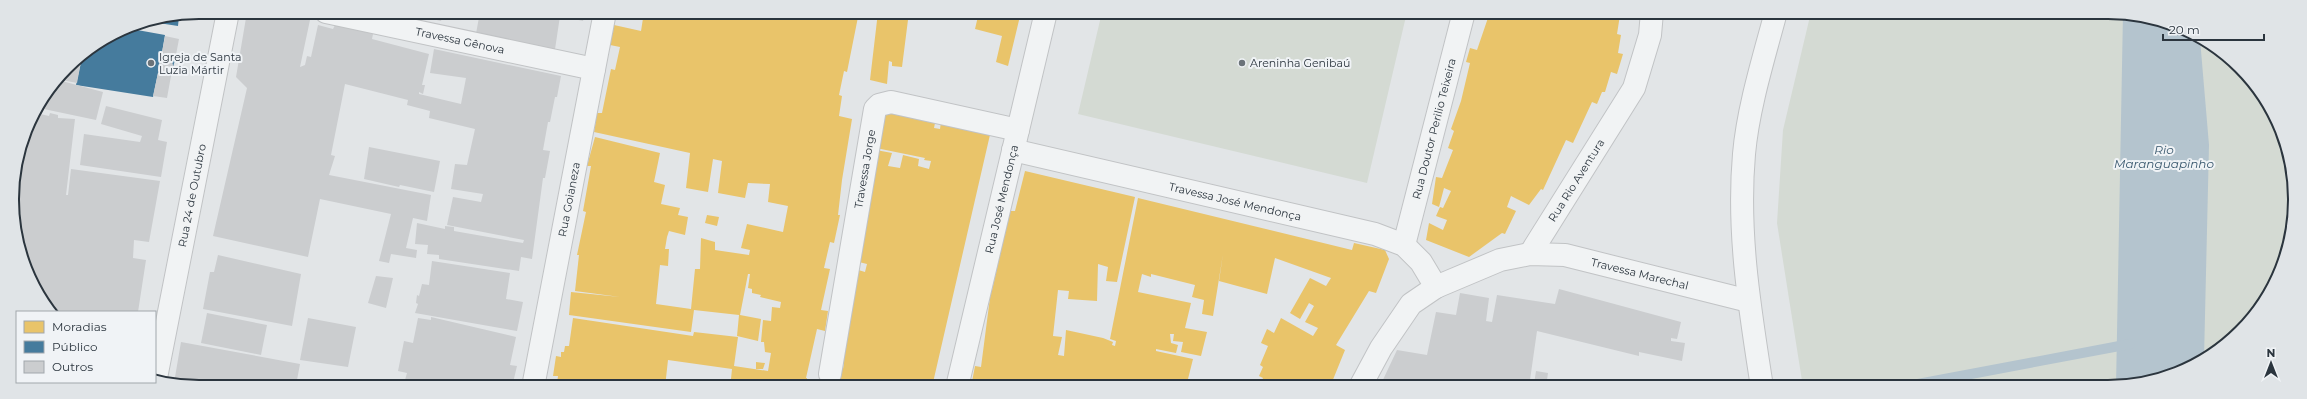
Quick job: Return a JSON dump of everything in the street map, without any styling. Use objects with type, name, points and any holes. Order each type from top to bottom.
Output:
[{"type":"street","name":"Rua 24 de Outubro","points":[[157,375],[227,19]]},
{"type":"street","name":"Travessa Gênova","points":[[359,19],[594,69]]},
{"type":"street","name":"Rua Goianeza","points":[[534,380],[604,19]]},
{"type":"street","name":"Rua José Mendonça","points":[[959,380],[1044,19]]},
{"type":"street","name":"Rua Doutor Perilio Teixeira","points":[[1404,245],[1462,19]]},
{"type":"street","name":"Rua Rio Aventura","points":[[1530,254],[1634,88],[1650,35],[1651,19]]},
{"type":"street","points":[[1761,380],[1749,301],[1742,228],[1744,154],[1758,81],[1774,19]]},
{"type":"street","name":"Travessa Jorge","points":[[830,374],[875,109],[879,105],[891,102],[1015,140]]},
{"type":"street","name":"Travessa José Mendonça","points":[[1015,140],[1375,234],[1404,245],[1421,262],[1436,287]]},
{"type":"street","points":[[1364,380],[1381,348],[1411,304],[1436,287],[1500,260],[1530,254]]},
{"type":"street","name":"Travessa Marechal","points":[[1530,254],[1565,255],[1749,301]]},
{"type":"shaded area","name":"Areninha Genibaú","points":[[1100,19],[1405,19],[1367,183],[1078,114]]},
{"type":"shaded area","points":[[1809,19],[2119,19],[2143,22],[2177,33],[2208,49],[2227,64],[2243,80],[2258,99],[2274,130],[2285,164],[2288,188],[2288,211],[2285,235],[2274,269],[2264,290],[2243,319],[2227,335],[2208,350],[2177,366],[2154,374],[2119,380],[1802,380],[1777,223],[1783,130]]},
{"type":"water","name":"Rio Maranguapinho","points":[[2123,20],[2154,25],[2177,33],[2200,44],[2209,145],[2204,352],[2177,366],[2154,374],[2143,377],[2116,380]]},
{"type":"building: Moradias","points":[[643,19],[858,19],[847,72],[844,71],[839,95],[842,96],[839,116],[852,119],[842,180],[838,215],[840,215],[834,243],[830,242],[824,268],[830,269],[821,310],[828,311],[825,331],[817,329],[807,380],[731,379],[732,369],[668,360],[666,380],[557,380],[558,376],[553,376],[556,356],[561,357],[561,352],[564,352],[565,346],[569,346],[573,318],[693,336],[694,332],[738,337],[734,366],[768,371],[771,353],[765,352],[764,342],[761,342],[763,320],[771,321],[772,307],[780,308],[781,302],[760,297],[761,295],[752,293],[752,289],[748,288],[750,274],[748,274],[740,315],[761,319],[758,341],[737,336],[739,315],[694,310],[691,332],[569,315],[571,292],[620,297],[575,291],[579,255],[577,255],[586,212],[583,211],[591,166],[587,166],[595,137],[660,153],[654,182],[665,185],[661,204],[680,208],[678,215],[688,217],[685,235],[669,231],[665,249],[669,249],[668,266],[660,265],[656,304],[691,309],[695,269],[700,269],[701,238],[715,242],[715,250],[749,255],[750,250],[741,248],[747,224],[783,232],[788,206],[768,202],[770,184],[748,183],[745,198],[718,193],[722,161],[713,159],[708,192],[686,188],[690,153],[594,132],[597,113],[602,113],[611,69],[615,70],[620,47],[610,45],[614,25],[641,31]]},
{"type":"building: Moradias","points":[[877,19],[908,19],[902,67],[892,66],[892,62],[889,61],[887,84],[870,80]]},
{"type":"building: Moradias","points":[[977,19],[1019,19],[1008,66],[996,62],[1002,36],[975,29]]},
{"type":"building: Moradias","points":[[1488,19],[1619,19],[1617,34],[1621,35],[1618,53],[1623,54],[1617,74],[1611,72],[1605,92],[1602,92],[1597,104],[1592,102],[1573,143],[1566,140],[1543,190],[1541,189],[1529,205],[1511,196],[1507,207],[1516,211],[1505,234],[1502,233],[1469,257],[1426,240],[1429,223],[1443,230],[1447,220],[1436,216],[1440,207],[1443,208],[1451,191],[1444,188],[1439,207],[1432,204],[1436,177],[1442,178],[1453,150],[1448,148],[1454,131],[1451,129],[1461,101],[1470,63],[1466,62],[1470,48],[1477,50]]},
{"type":"building: Moradias","points":[[885,103],[937,113],[934,128],[940,129],[942,115],[992,126],[934,380],[831,380],[834,367],[843,369],[844,363],[842,362],[855,269],[865,272],[867,264],[855,261],[876,150],[892,153],[888,166],[900,168],[903,155],[919,159],[918,166],[929,169],[931,161],[924,160],[925,158],[876,148]]},
{"type":"building: Moradias","points":[[1025,171],[1135,197],[1117,282],[1106,281],[1108,267],[1098,264],[1097,301],[1068,299],[1069,291],[1058,290],[1053,336],[1062,337],[1058,355],[1064,356],[1066,330],[1103,338],[1113,342],[1112,345],[1115,346],[1116,341],[1110,339],[1138,198],[1352,250],[1354,243],[1385,250],[1389,259],[1376,293],[1369,291],[1336,345],[1345,350],[1333,380],[1262,380],[1263,378],[1259,376],[1263,367],[1260,365],[1268,346],[1261,343],[1267,329],[1274,333],[1281,318],[1313,336],[1318,328],[1305,322],[1314,306],[1309,303],[1300,319],[1290,313],[1310,278],[1326,286],[1331,278],[1275,258],[1267,294],[1219,281],[1223,254],[1213,316],[1202,314],[1204,300],[1192,297],[1195,285],[1151,274],[1151,277],[1142,274],[1138,292],[1191,303],[1185,328],[1207,332],[1201,356],[1181,352],[1183,342],[1173,341],[1174,334],[1170,334],[1171,343],[1178,345],[1176,353],[1156,349],[1156,351],[1193,359],[1188,380],[972,380],[975,366],[981,367],[991,290],[1010,211],[1015,211]]},
{"type":"building: Moradias","points":[[707,215],[719,217],[717,226],[705,223]]},
{"type":"building: Moradias","points":[[756,362],[765,363],[763,369],[756,369]]},
{"type":"building: Público","points":[[179,21],[178,26],[160,23]]},
{"type":"building: Público","points":[[138,30],[165,35],[161,58],[175,60],[173,67],[172,62],[160,60],[158,71],[170,73],[173,69],[171,76],[158,73],[153,97],[76,85],[81,64],[109,43]]},
{"type":"building: Outros","points":[[246,19],[310,20],[300,67],[305,65],[307,56],[311,57],[318,25],[333,29],[335,25],[354,29],[373,34],[372,39],[429,54],[422,85],[425,85],[423,94],[419,92],[419,94],[461,104],[466,78],[430,73],[434,49],[561,76],[550,122],[548,122],[543,150],[550,151],[545,178],[543,178],[532,259],[521,257],[519,271],[439,259],[439,255],[427,254],[428,245],[415,244],[417,223],[445,229],[445,226],[454,227],[454,231],[523,243],[524,240],[447,225],[453,197],[481,202],[483,194],[451,189],[455,164],[467,165],[475,129],[429,118],[430,111],[407,105],[408,100],[345,84],[331,155],[335,156],[329,175],[431,195],[427,221],[413,218],[406,248],[417,250],[416,258],[391,254],[389,263],[379,261],[391,214],[320,199],[308,257],[213,236],[247,88],[236,77]]},
{"type":"building: Outros","points":[[479,19],[560,19],[554,56],[475,39]]},
{"type":"building: Outros","points":[[165,36],[179,39],[175,60],[161,58]]},
{"type":"building: Outros","points":[[160,60],[172,62],[173,66],[170,73],[158,71]]},
{"type":"building: Outros","points":[[81,63],[77,83],[64,80]]},
{"type":"building: Outros","points":[[158,73],[171,76],[167,98],[153,96]]},
{"type":"building: Outros","points":[[63,81],[103,92],[96,120],[43,109]]},
{"type":"building: Outros","points":[[106,106],[162,120],[158,140],[167,142],[161,177],[80,165],[84,134],[140,142],[142,136],[101,124]]},
{"type":"building: Outros","points":[[50,113],[58,115],[58,118],[75,119],[66,195],[68,195],[71,169],[160,181],[149,242],[134,240],[133,258],[146,260],[138,311],[58,311],[49,300],[29,258],[22,235],[19,211],[19,188],[22,164],[33,130],[41,114],[49,116]]},
{"type":"building: Outros","points":[[369,147],[440,161],[434,192],[400,185],[399,187],[364,179]]},
{"type":"building: Outros","points":[[218,255],[301,274],[292,326],[203,309],[210,272],[214,272]]},
{"type":"building: Outros","points":[[432,261],[510,273],[506,299],[523,302],[517,331],[415,313],[418,304],[416,303],[417,295],[419,296],[422,284],[429,285]]},
{"type":"building: Outros","points":[[376,276],[393,278],[386,308],[368,303]]},
{"type":"building: Outros","points":[[1559,289],[1681,322],[1677,339],[1671,338],[1671,341],[1685,343],[1682,361],[1639,352],[1639,356],[1537,331],[1530,380],[1383,380],[1397,350],[1427,355],[1436,312],[1456,315],[1460,293],[1489,298],[1486,321],[1492,322],[1497,295],[1555,304]]},
{"type":"building: Outros","points":[[207,313],[267,325],[261,355],[201,343]]},
{"type":"building: Outros","points":[[431,317],[516,337],[510,365],[517,366],[514,380],[405,380],[407,373],[398,371],[404,341],[413,343],[418,318],[431,320]]},
{"type":"building: Outros","points":[[308,318],[356,327],[348,367],[300,360]]},
{"type":"building: Outros","points":[[181,342],[300,364],[297,380],[188,380],[175,378]]},
{"type":"building: Outros","points":[[1536,371],[1548,373],[1547,380],[1535,380]]},
{"type":"waterway","points":[[1939,380],[2130,344]]},
{"type":"place","name":"Igreja de Santa Luzia Mártir","points":[[151,63]]},
{"type":"place","name":"Areninha Genibaú","points":[[1242,63]]}]
